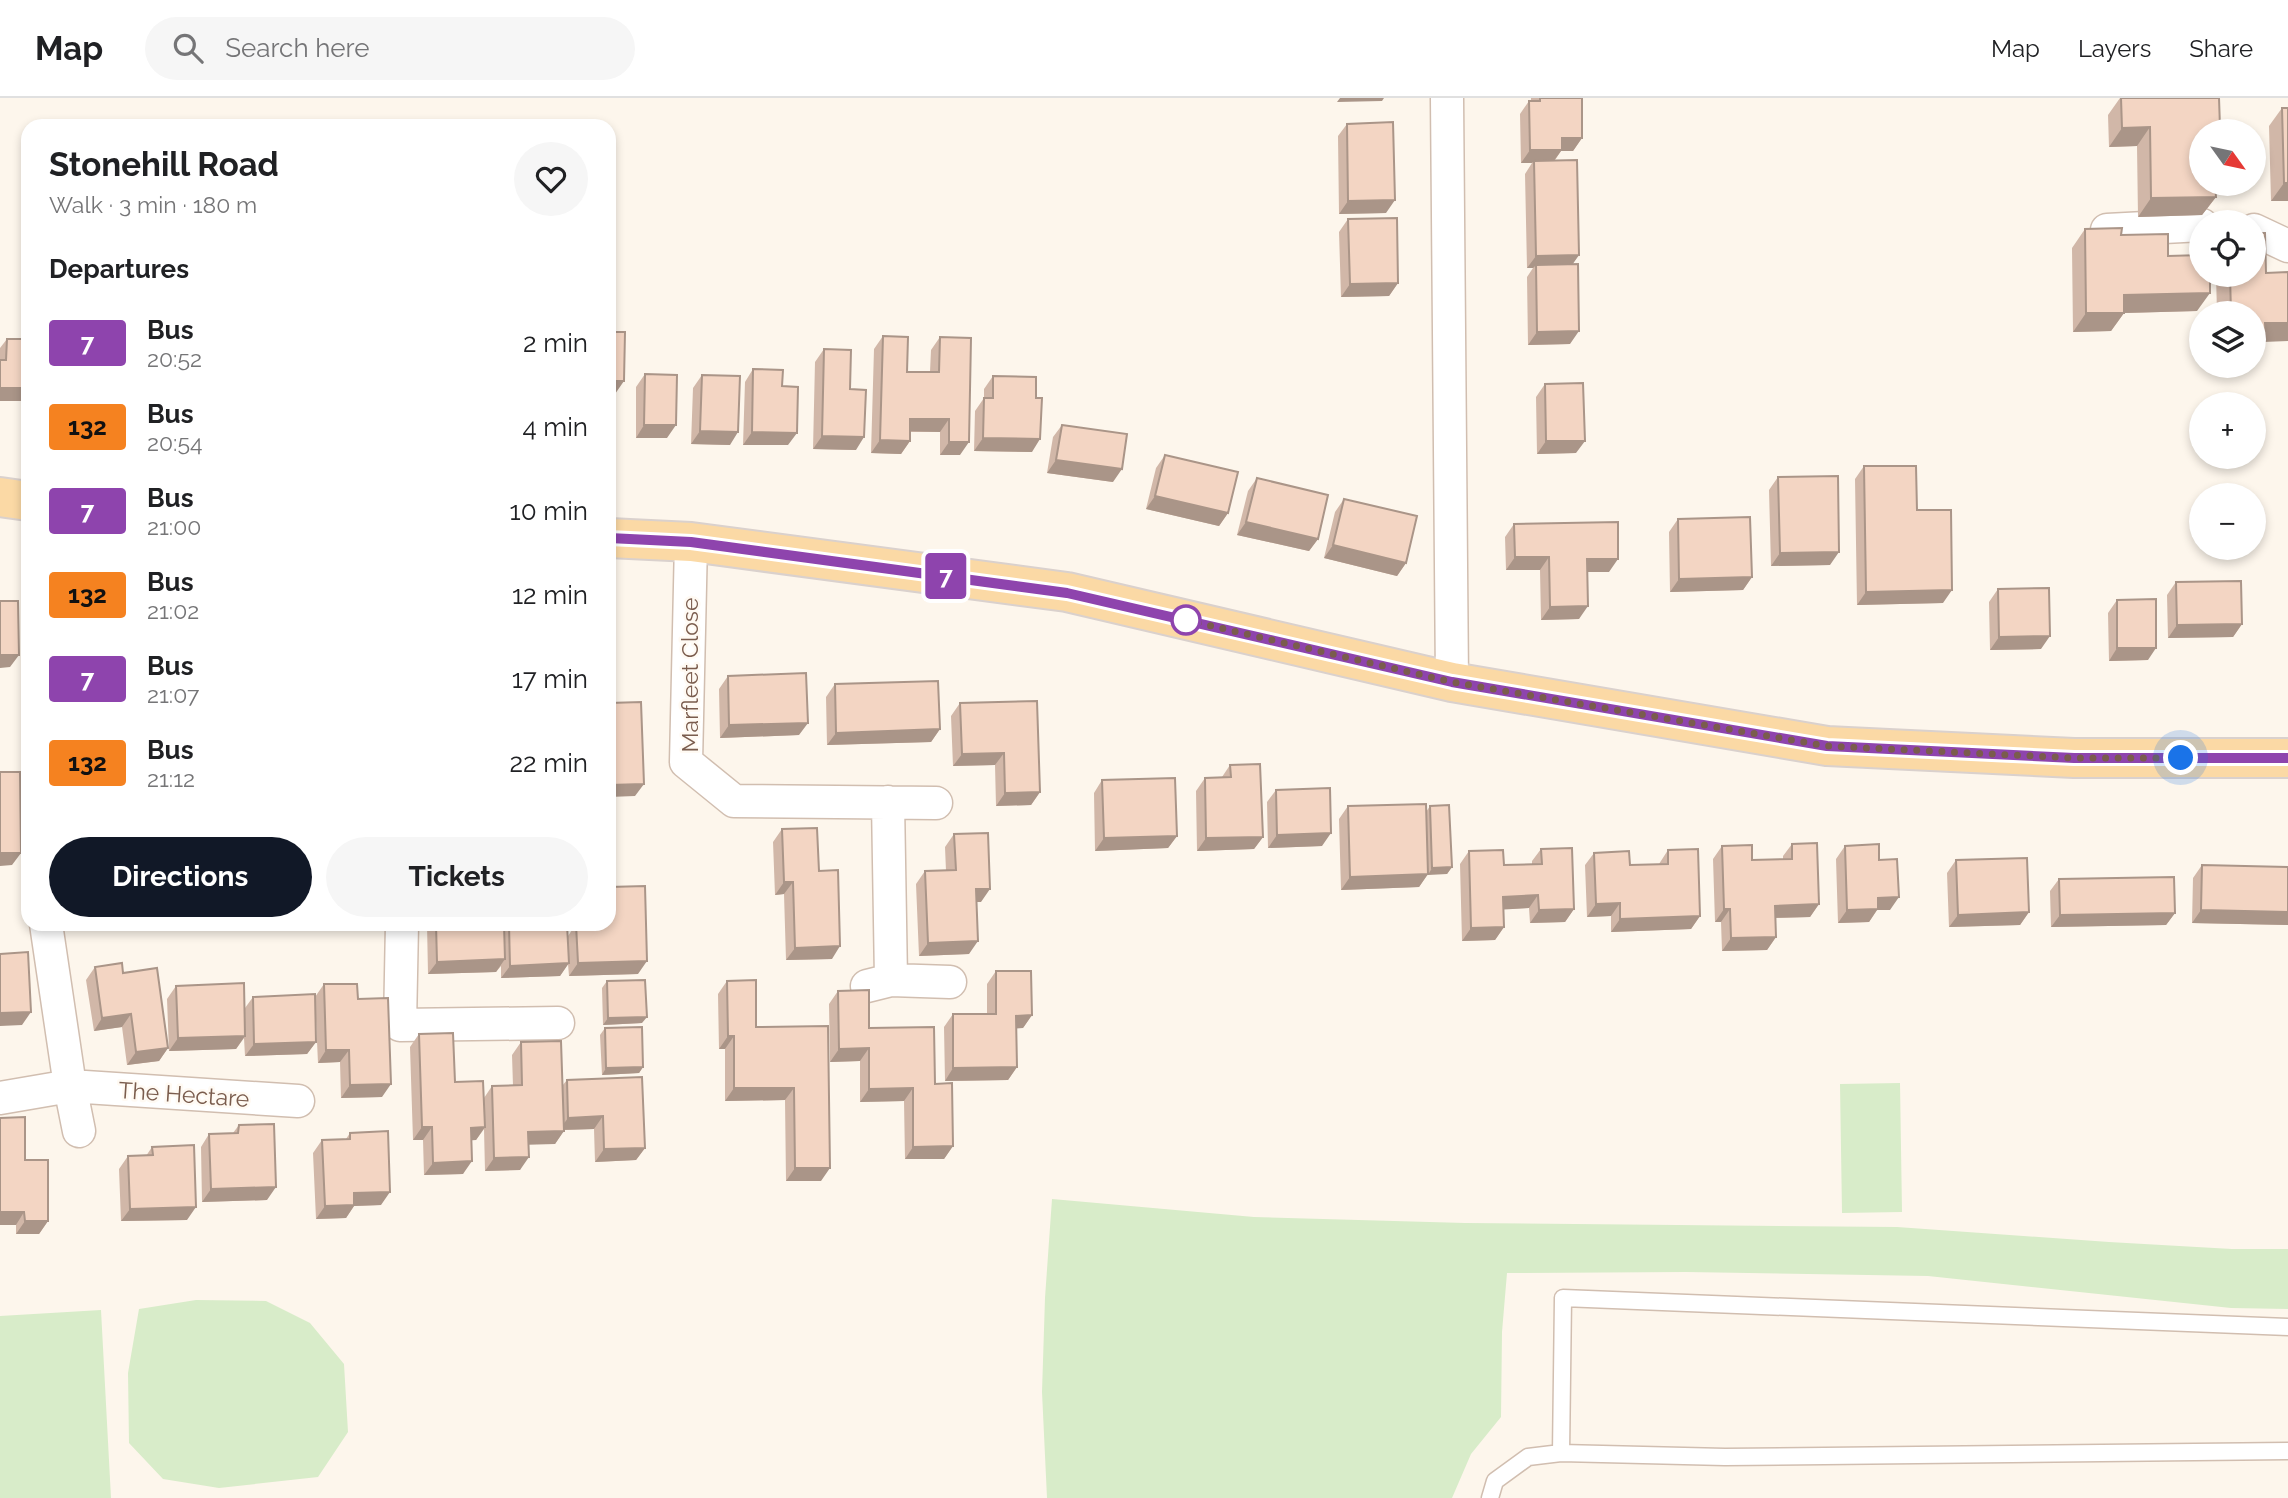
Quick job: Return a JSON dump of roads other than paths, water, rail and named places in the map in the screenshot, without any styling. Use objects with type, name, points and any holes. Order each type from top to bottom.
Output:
[{"type":"main road","points":[[0,497],[21,500]]},
{"type":"main road","points":[[616,538],[691,542],[1067,593],[1452,682],[1827,746],[2074,758],[2288,758]]},
{"type":"street","points":[[1447,98],[1452,682]]},
{"type":"street","points":[[2107,230],[2189,226]]},
{"type":"street","points":[[2266,236],[2288,246]]},
{"type":"street","name":"Marfleet Close","points":[[691,542],[686,762],[734,801],[936,803]]},
{"type":"street","points":[[888,802],[879,983],[950,982]]},
{"type":"street","points":[[47,931],[79,1131]]},
{"type":"street","points":[[402,931],[400,1025],[558,1023]]},
{"type":"street","name":"The Hectare","points":[[0,1098],[70,1086],[298,1101]]},
{"type":"lane","points":[[1561,1453],[1563,1298],[2288,1327]]},
{"type":"lane","points":[[1490,1498],[1495,1481],[1528,1457],[1561,1453],[1725,1457],[2288,1451]]}]
